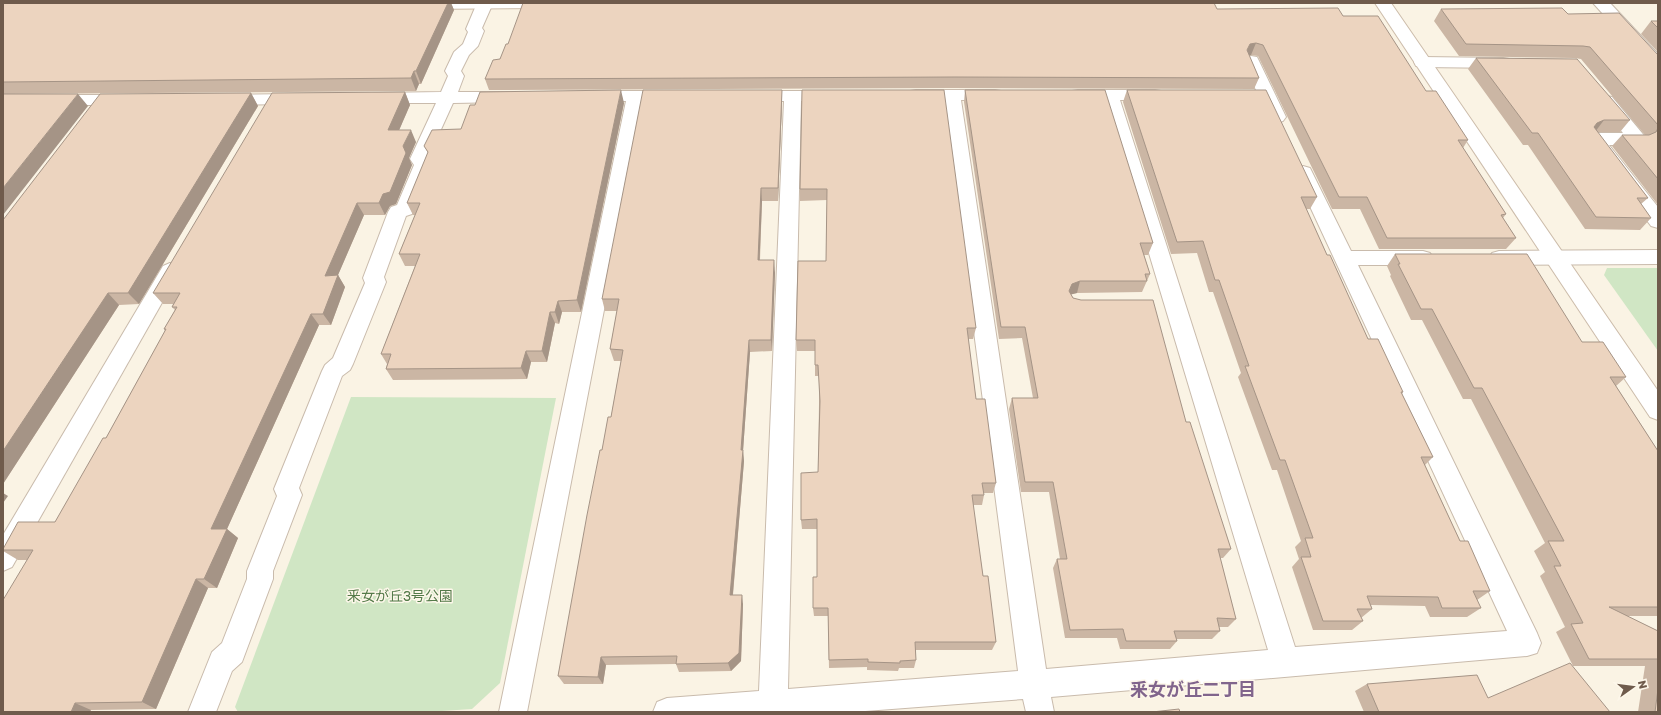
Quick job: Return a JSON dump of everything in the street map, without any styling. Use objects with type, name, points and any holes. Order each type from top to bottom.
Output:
[{"type":"street","points":[[202,712],[222,662],[232,652],[260,579],[260,570],[290,495],[286,489],[333,371],[342,364],[376,282],[373,278],[398,212],[405,209],[423,164],[419,159],[436,124],[456,76],[453,71],[462,52],[470,46],[476,31],[474,29],[485,3]]},
{"type":"street","points":[[406,4],[564,3]]},
{"type":"street","points":[[1383,3],[1658,410]]},
{"type":"street","points":[[1601,3],[1658,64]]},
{"type":"street","points":[[1251,61],[1258,96],[1283,130]]},
{"type":"street","points":[[1422,62],[1518,63]]},
{"type":"street","points":[[1594,87],[1638,139],[1595,138],[1658,221]]},
{"type":"street","points":[[952,95],[1034,684],[1040,712]]},
{"type":"street","points":[[896,96],[1008,95]]},
{"type":"street","points":[[1063,95],[1173,95]]},
{"type":"street","points":[[1110,95],[1286,662]]},
{"type":"street","points":[[360,98],[526,96]]},
{"type":"street","points":[[581,96],[683,96]]},
{"type":"street","points":[[513,712],[636,96]]},
{"type":"street","points":[[738,96],[849,96]]},
{"type":"street","points":[[773,703],[793,96]]},
{"type":"street","points":[[260,120],[272,99]]},
{"type":"street","points":[[211,100],[312,99]]},
{"type":"street","points":[[3,100],[142,100]]},
{"type":"street","points":[[89,119],[104,100]]},
{"type":"street","points":[[667,712],[1034,684],[1527,643],[1296,158]]},
{"type":"street","points":[[3,559],[179,257]]},
{"type":"street","points":[[1477,258],[1658,257]]},
{"type":"street","points":[[1344,258],[1438,258]]},
{"type":"street","points":[[1151,302],[1173,302]]},
{"type":"green space","points":[[1607,268],[1658,268],[1658,351],[1604,275]]},
{"type":"green space","name":"釆女が丘3号公園","points":[[351,397],[556,398],[500,683],[472,709],[427,712],[238,712],[235,707]]},
{"type":"building","points":[[3,3],[448,3],[416,71],[414,71],[411,78],[3,82]]},
{"type":"building","points":[[523,3],[1214,3],[1217,9],[1338,8],[1343,16],[1378,16],[1426,91],[1436,91],[1468,140],[1458,140],[1506,214],[1501,215],[1516,238],[1387,238],[1367,197],[1339,197],[1263,45],[1256,43],[1250,44],[1247,50],[1259,78],[954,77],[485,79],[493,60],[500,59],[506,44],[508,44]]},
{"type":"building","points":[[1562,8],[1568,14],[1619,13],[1658,55],[1658,125],[1590,47],[1466,44],[1441,9]]},
{"type":"building","points":[[1651,21],[1658,21],[1658,28]]},
{"type":"building","points":[[1476,58],[1577,59],[1630,120],[1604,120],[1597,123],[1594,127],[1648,198],[1637,198],[1651,218],[1596,217],[1538,133],[1532,133]]},
{"type":"building","points":[[621,90],[577,300],[558,301],[555,312],[550,312],[542,351],[526,351],[521,368],[386,369],[391,354],[381,354],[420,254],[399,254],[420,203],[407,203],[428,152],[424,146],[432,130],[461,129],[470,105],[475,105],[480,92]]},
{"type":"building","points":[[643,90],[782,90],[778,188],[761,188],[758,260],[774,260],[771,340],[749,340],[741,450],[743,450],[730,595],[742,595],[739,653],[728,663],[676,664],[677,656],[601,657],[598,677],[558,676],[587,515],[608,417],[611,417],[623,350],[610,349],[619,299],[602,299]]},
{"type":"building","points":[[802,90],[944,90],[976,328],[967,328],[976,399],[985,399],[996,483],[982,483],[984,495],[972,495],[983,576],[988,576],[996,642],[915,642],[916,660],[900,661],[900,663],[868,662],[868,659],[829,660],[828,608],[813,608],[813,577],[817,577],[817,519],[801,520],[801,473],[818,472],[820,401],[818,365],[815,365],[815,340],[796,340],[798,261],[826,261],[827,189],[800,189]]},
{"type":"building","points":[[965,90],[1105,90],[1153,243],[1140,243],[1150,274],[1145,274],[1147,281],[1080,281],[1072,284],[1069,291],[1073,298],[1081,300],[1153,300],[1186,422],[1190,422],[1231,549],[1218,549],[1236,619],[1217,618],[1220,631],[1174,631],[1177,641],[1126,641],[1123,629],[1070,630],[1057,559],[1067,559],[1053,482],[1025,482],[1012,398],[1038,398],[1025,327],[1001,327]]},
{"type":"building","points":[[1127,90],[1266,90],[1317,197],[1301,197],[1327,255],[1330,255],[1368,339],[1378,339],[1403,392],[1401,392],[1433,457],[1421,457],[1460,541],[1468,541],[1490,591],[1473,591],[1481,608],[1442,608],[1438,597],[1367,596],[1372,609],[1357,609],[1363,621],[1323,621],[1301,557],[1311,557],[1305,538],[1313,538],[1285,460],[1280,460],[1245,366],[1249,366],[1219,280],[1215,280],[1203,241],[1177,242]]},
{"type":"building","points":[[405,92],[388,130],[411,130],[403,146],[406,153],[390,192],[383,194],[379,203],[357,203],[325,276],[338,275],[323,314],[311,314],[211,529],[227,529],[204,579],[196,579],[142,702],[75,703],[71,712],[3,712],[3,600],[33,550],[3,549],[18,522],[55,522],[103,438],[106,438],[177,307],[172,307],[180,293],[153,293],[272,93]]},
{"type":"building","points":[[251,93],[128,293],[108,293],[3,451],[3,220],[100,94]]},
{"type":"building","points":[[3,94],[78,94],[3,188]]},
{"type":"building","points":[[1658,128],[1658,179],[1622,135],[1649,135],[1656,132]]},
{"type":"building","points":[[1395,254],[1527,254],[1582,342],[1603,342],[1626,377],[1610,377],[1658,451],[1658,607],[1609,607],[1658,631],[1658,659],[1589,659],[1571,624],[1583,623],[1554,566],[1561,566],[1548,541],[1564,541],[1482,388],[1474,388],[1432,309],[1421,309],[1398,264],[1400,264]]},
{"type":"building","points":[[1570,663],[1610,712],[1379,712],[1367,684],[1477,675],[1488,698]]},
{"type":"building","points":[[1658,689],[1658,712],[1655,712]]},
{"type":"building","points":[[1179,709],[1180,712],[1152,712]]},
{"type":"district","name":"釆女が丘二丁目","points":[[1193,690]]}]
